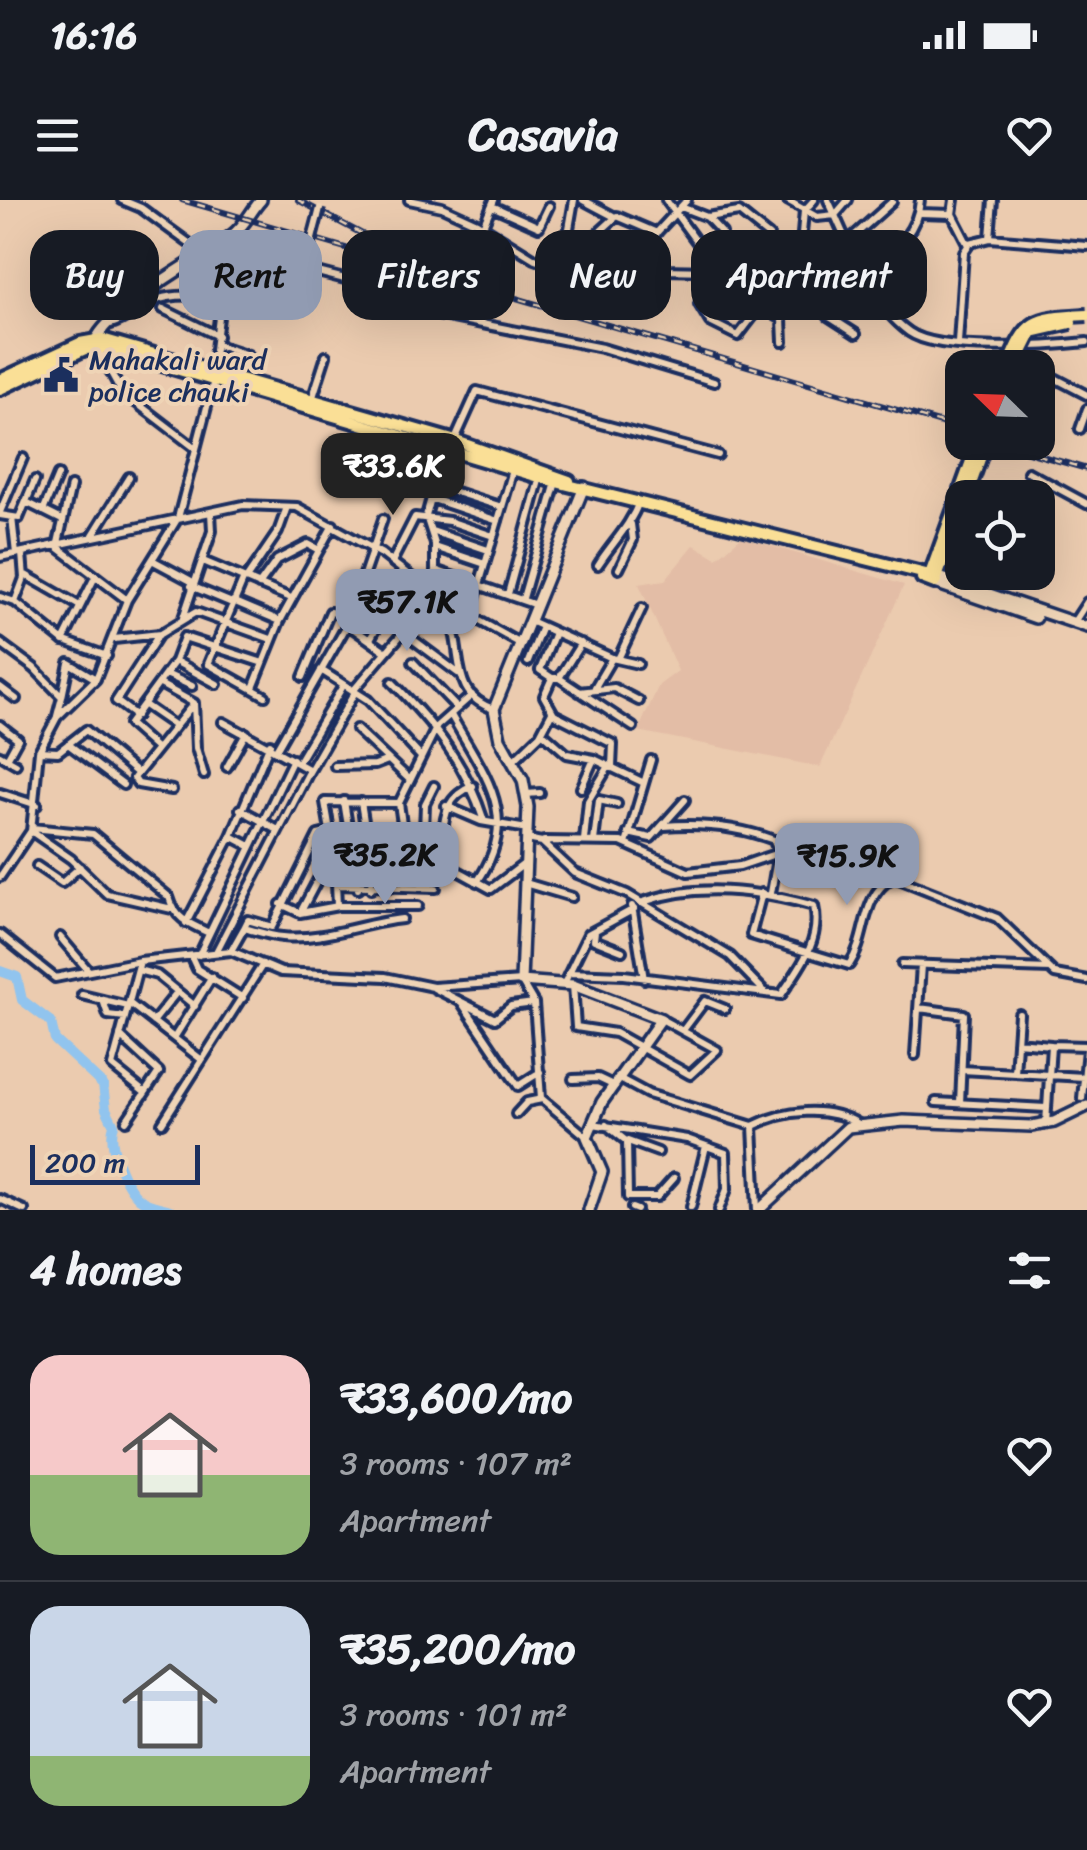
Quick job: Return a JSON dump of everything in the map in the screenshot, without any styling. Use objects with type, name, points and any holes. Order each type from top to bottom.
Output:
[{"type":"main road","points":[[237,230],[262,200]]},
{"type":"main road","points":[[0,389],[96,343],[111,324],[179,270]]},
{"type":"main road","points":[[1021,350],[1032,332],[1046,325],[1087,318]]},
{"type":"main road","points":[[0,380],[96,343],[578,485],[933,579],[1087,630]]},
{"type":"main road","points":[[454,446],[540,477],[578,485]]},
{"type":"main road","points":[[933,579],[976,460]]},
{"type":"main road","points":[[578,485],[494,709],[500,739],[526,794],[521,981],[569,985],[661,1019],[587,1137],[602,1172],[589,1210]]},
{"type":"main road","points":[[933,579],[945,550]]},
{"type":"main road","points":[[933,579],[1087,630]]},
{"type":"main road","points":[[758,1210],[841,1132],[859,1124],[1046,1124],[1084,1102]]},
{"type":"street","points":[[122,200],[142,208],[179,236]]},
{"type":"street","points":[[409,200],[444,204],[535,259]]},
{"type":"street","points":[[569,230],[574,200]]},
{"type":"street","points":[[583,200],[647,230]]},
{"type":"street","points":[[666,200],[691,237]]},
{"type":"street","points":[[787,200],[818,218],[835,215],[848,200]]},
{"type":"street","points":[[802,230],[804,210],[814,200]]},
{"type":"street","points":[[828,200],[842,230]]},
{"type":"street","points":[[909,230],[919,213],[920,200]]},
{"type":"street","points":[[954,200],[952,214],[968,245],[958,343]]},
{"type":"street","points":[[990,238],[993,200]]},
{"type":"street","points":[[860,230],[892,202]]},
{"type":"street","points":[[482,226],[493,203],[540,227],[549,206]]},
{"type":"street","points":[[661,230],[684,204],[707,217],[718,230]]},
{"type":"street","points":[[707,217],[740,212],[762,230]]},
{"type":"street","points":[[919,213],[952,214]]},
{"type":"street","points":[[601,230],[615,217]]},
{"type":"street","points":[[968,245],[990,238],[1087,246]]},
{"type":"street","points":[[322,273],[384,289],[437,316],[602,348],[714,382]]},
{"type":"street","points":[[111,324],[171,296],[179,297]]},
{"type":"street","points":[[163,309],[248,355]]},
{"type":"street","points":[[56,717],[96,679],[128,600],[178,518],[213,377],[220,320]]},
{"type":"street","points":[[709,320],[738,336],[750,320]]},
{"type":"street","points":[[782,320],[783,342]]},
{"type":"street","points":[[834,320],[856,334]]},
{"type":"street","points":[[898,320],[912,334],[958,343],[1087,342]]},
{"type":"street","points":[[96,343],[122,391],[194,448]]},
{"type":"street","points":[[1007,344],[1048,370],[1047,374],[1087,394]]},
{"type":"street","points":[[310,405],[326,356]]},
{"type":"street","points":[[458,674],[455,632],[436,597],[435,547],[426,516],[434,486],[474,395],[480,391],[718,455]]},
{"type":"street","points":[[1080,429],[1087,409]]},
{"type":"street","points":[[23,458],[0,513],[19,518],[35,480]]},
{"type":"street","points":[[470,615],[514,468]]},
{"type":"street","points":[[1028,472],[1087,504]]},
{"type":"street","points":[[43,510],[58,475]]},
{"type":"street","points":[[93,535],[129,476]]},
{"type":"street","points":[[508,594],[540,477]]},
{"type":"street","points":[[522,598],[556,482]]},
{"type":"street","points":[[56,544],[71,486]]},
{"type":"street","points":[[434,486],[502,506]]},
{"type":"street","points":[[430,498],[498,521]]},
{"type":"street","points":[[26,502],[60,519]]},
{"type":"street","points":[[620,569],[633,540],[631,523],[639,502]]},
{"type":"street","points":[[0,557],[243,505],[288,507],[333,525],[392,562],[436,597],[520,644]]},
{"type":"street","points":[[266,696],[209,665],[232,602],[278,532],[288,507]]},
{"type":"street","points":[[183,619],[212,527],[211,512]]},
{"type":"street","points":[[392,562],[413,518],[426,516],[493,536]]},
{"type":"street","points":[[12,517],[24,574],[16,602]]},
{"type":"street","points":[[186,923],[231,836],[240,809],[347,624],[383,518]]},
{"type":"street","points":[[598,565],[615,537],[631,523]]},
{"type":"street","points":[[252,688],[280,620],[333,525]]},
{"type":"street","points":[[431,531],[488,550]]},
{"type":"street","points":[[56,544],[128,600]]},
{"type":"street","points":[[258,585],[278,559],[308,544],[318,550]]},
{"type":"street","points":[[435,547],[485,564]]},
{"type":"street","points":[[152,560],[192,584],[280,620]]},
{"type":"street","points":[[203,561],[292,598]]},
{"type":"street","points":[[435,570],[536,605]]},
{"type":"street","points":[[24,574],[78,605]]},
{"type":"street","points":[[64,641],[78,605],[96,577]]},
{"type":"street","points":[[370,639],[399,588]]},
{"type":"street","points":[[0,597],[16,602],[64,641],[107,656]]},
{"type":"street","points":[[215,953],[354,692],[385,651],[436,597]]},
{"type":"street","points":[[1073,623],[1087,602]]},
{"type":"street","points":[[595,688],[642,608]]},
{"type":"street","points":[[136,716],[116,701],[160,634],[183,619],[196,612],[271,639]]},
{"type":"street","points":[[303,677],[330,612],[350,615]]},
{"type":"street","points":[[530,621],[554,635],[638,664]]},
{"type":"street","points":[[347,624],[385,651]]},
{"type":"street","points":[[528,662],[541,629]]},
{"type":"street","points":[[403,632],[458,674],[472,695],[494,709]]},
{"type":"street","points":[[114,640],[160,634]]},
{"type":"street","points":[[554,635],[540,670],[633,727]]},
{"type":"street","points":[[157,749],[129,727],[175,661],[184,636],[263,663]]},
{"type":"street","points":[[0,643],[36,669],[62,696]]},
{"type":"street","points":[[581,643],[544,696],[552,712],[613,744],[614,768],[588,801],[589,840]]},
{"type":"street","points":[[175,661],[217,684]]},
{"type":"street","points":[[0,876],[32,830],[39,751],[56,717],[70,662],[96,679]]},
{"type":"street","points":[[413,662],[454,712],[488,781],[502,824],[494,856],[478,882]]},
{"type":"street","points":[[321,670],[354,692],[422,757]]},
{"type":"street","points":[[166,674],[192,686]]},
{"type":"street","points":[[392,682],[437,726],[472,786],[484,822]]},
{"type":"street","points":[[160,684],[194,703]]},
{"type":"street","points":[[244,998],[197,969],[195,956],[295,761],[343,686]]},
{"type":"street","points":[[0,687],[16,699]]},
{"type":"street","points":[[578,692],[614,688],[639,700]]},
{"type":"street","points":[[406,853],[398,802],[437,726],[472,695]]},
{"type":"street","points":[[137,773],[194,703]]},
{"type":"street","points":[[194,703],[196,748],[204,775]]},
{"type":"street","points":[[146,706],[176,726]]},
{"type":"street","points":[[513,761],[542,732],[552,712]]},
{"type":"street","points":[[223,722],[274,746],[310,770]]},
{"type":"street","points":[[0,725],[18,738],[3,757],[16,764]]},
{"type":"street","points":[[356,729],[410,780]]},
{"type":"street","points":[[39,751],[56,752],[87,731],[137,773],[138,784],[172,790]]},
{"type":"street","points":[[226,767],[246,732]]},
{"type":"street","points":[[542,732],[567,754],[594,759],[642,782]]},
{"type":"street","points":[[67,744],[123,785]]},
{"type":"street","points":[[581,788],[594,759]]},
{"type":"street","points":[[335,766],[374,766],[388,760]]},
{"type":"street","points":[[624,843],[651,760]]},
{"type":"street","points":[[423,856],[425,804],[434,786]]},
{"type":"street","points":[[438,860],[446,806],[460,790],[472,786]]},
{"type":"street","points":[[0,793],[37,804]]},
{"type":"street","points":[[526,794],[540,793]]},
{"type":"street","points":[[589,840],[599,800],[618,804]]},
{"type":"street","points":[[628,833],[650,839],[685,800]]},
{"type":"street","points":[[344,801],[358,889]]},
{"type":"street","points":[[337,906],[338,886],[325,802],[398,802]]},
{"type":"street","points":[[360,802],[370,854],[371,889]]},
{"type":"street","points":[[446,806],[542,842],[576,874],[626,894],[637,906],[730,956],[765,992]]},
{"type":"street","points":[[240,809],[278,830]]},
{"type":"street","points":[[664,826],[708,830],[728,826],[774,840],[778,850],[750,935],[851,964],[867,907],[882,884],[894,876]]},
{"type":"street","points":[[32,830],[110,895],[172,909]]},
{"type":"street","points":[[32,830],[92,834],[168,896],[172,909],[186,923],[207,932]]},
{"type":"street","points":[[231,951],[248,920],[272,926],[318,835],[331,832]]},
{"type":"street","points":[[231,836],[250,846]]},
{"type":"street","points":[[542,842],[624,843],[688,872],[740,866],[778,850],[827,850],[998,918],[1050,970],[1062,977],[1087,980]]},
{"type":"street","points":[[370,854],[406,853],[438,860],[494,888],[524,864]]},
{"type":"street","points":[[37,866],[62,883],[80,867]]},
{"type":"street","points":[[372,871],[396,869]]},
{"type":"street","points":[[300,913],[318,879]]},
{"type":"street","points":[[522,882],[572,897]]},
{"type":"street","points":[[338,886],[436,888]]},
{"type":"street","points":[[569,973],[781,995],[809,954],[816,918],[814,906],[766,894],[677,890],[637,906],[588,934],[569,973],[574,1026],[617,1034],[690,1075],[717,1049],[661,1019]]},
{"type":"street","points":[[281,904],[300,913],[337,906],[418,906]]},
{"type":"street","points":[[637,906],[644,979]]},
{"type":"street","points":[[243,928],[282,937],[325,934],[402,918]]},
{"type":"street","points":[[595,929],[594,940],[622,950]]},
{"type":"street","points":[[0,934],[54,978],[231,951],[281,972],[386,977],[434,987],[521,981],[534,1003],[542,1098],[587,1137]]},
{"type":"street","points":[[60,937],[88,970]]},
{"type":"street","points":[[162,1124],[263,964]]},
{"type":"street","points":[[902,964],[1050,970]]},
{"type":"street","points":[[915,1055],[922,965]]},
{"type":"street","points":[[140,966],[195,1006]]},
{"type":"street","points":[[140,966],[112,1066],[144,1092]]},
{"type":"street","points":[[174,1038],[212,978]]},
{"type":"street","points":[[434,987],[495,1018],[510,1006],[534,1003]]},
{"type":"street","points":[[152,1022],[177,992]]},
{"type":"street","points":[[82,995],[128,1005],[202,1060]]},
{"type":"street","points":[[104,1000],[108,1015],[125,1016]]},
{"type":"street","points":[[684,1029],[705,1001],[725,1009]]},
{"type":"street","points":[[462,1004],[518,1086],[541,1072]]},
{"type":"street","points":[[918,1008],[963,1012],[960,1102]]},
{"type":"street","points":[[1015,1073],[1019,1014]]},
{"type":"street","points":[[120,1036],[159,1069],[126,1121]]},
{"type":"street","points":[[1017,1042],[1087,1048],[1084,1102]]},
{"type":"street","points":[[1046,1124],[1050,1046]]},
{"type":"street","points":[[962,1070],[1084,1077]]},
{"type":"street","points":[[573,1078],[619,1083],[753,1126],[783,1112],[846,1116],[859,1124]]},
{"type":"street","points":[[516,1114],[527,1102],[542,1098]]},
{"type":"street","points":[[936,1102],[1046,1108]]},
{"type":"street","points":[[593,1124],[706,1146],[728,1156],[727,1189],[718,1210]]},
{"type":"street","points":[[606,1125],[627,1141],[658,1152]]},
{"type":"street","points":[[753,1126],[758,1210]]},
{"type":"street","points":[[627,1141],[628,1197],[657,1197],[674,1178]]},
{"type":"street","points":[[690,1207],[706,1146]]},
{"type":"street","points":[[0,1199],[23,1210]]},
{"type":"shaded area","points":[[741,537],[904,585],[820,767],[638,731],[659,685],[678,671],[639,584],[665,580],[694,545],[717,558]]},
{"type":"waterway","points":[[0,971],[17,977],[22,1000],[51,1022],[55,1040],[103,1085],[106,1109],[114,1125],[115,1153],[134,1193],[147,1203],[170,1210]]},
{"type":"railway","points":[[182,200],[945,424]]},
{"type":"railway","points":[[298,200],[355,230]]},
{"type":"railway","points":[[1055,460],[1087,469]]},
{"type":"place","name":"Mahakali ward police chauki","points":[[61,375]]}]
